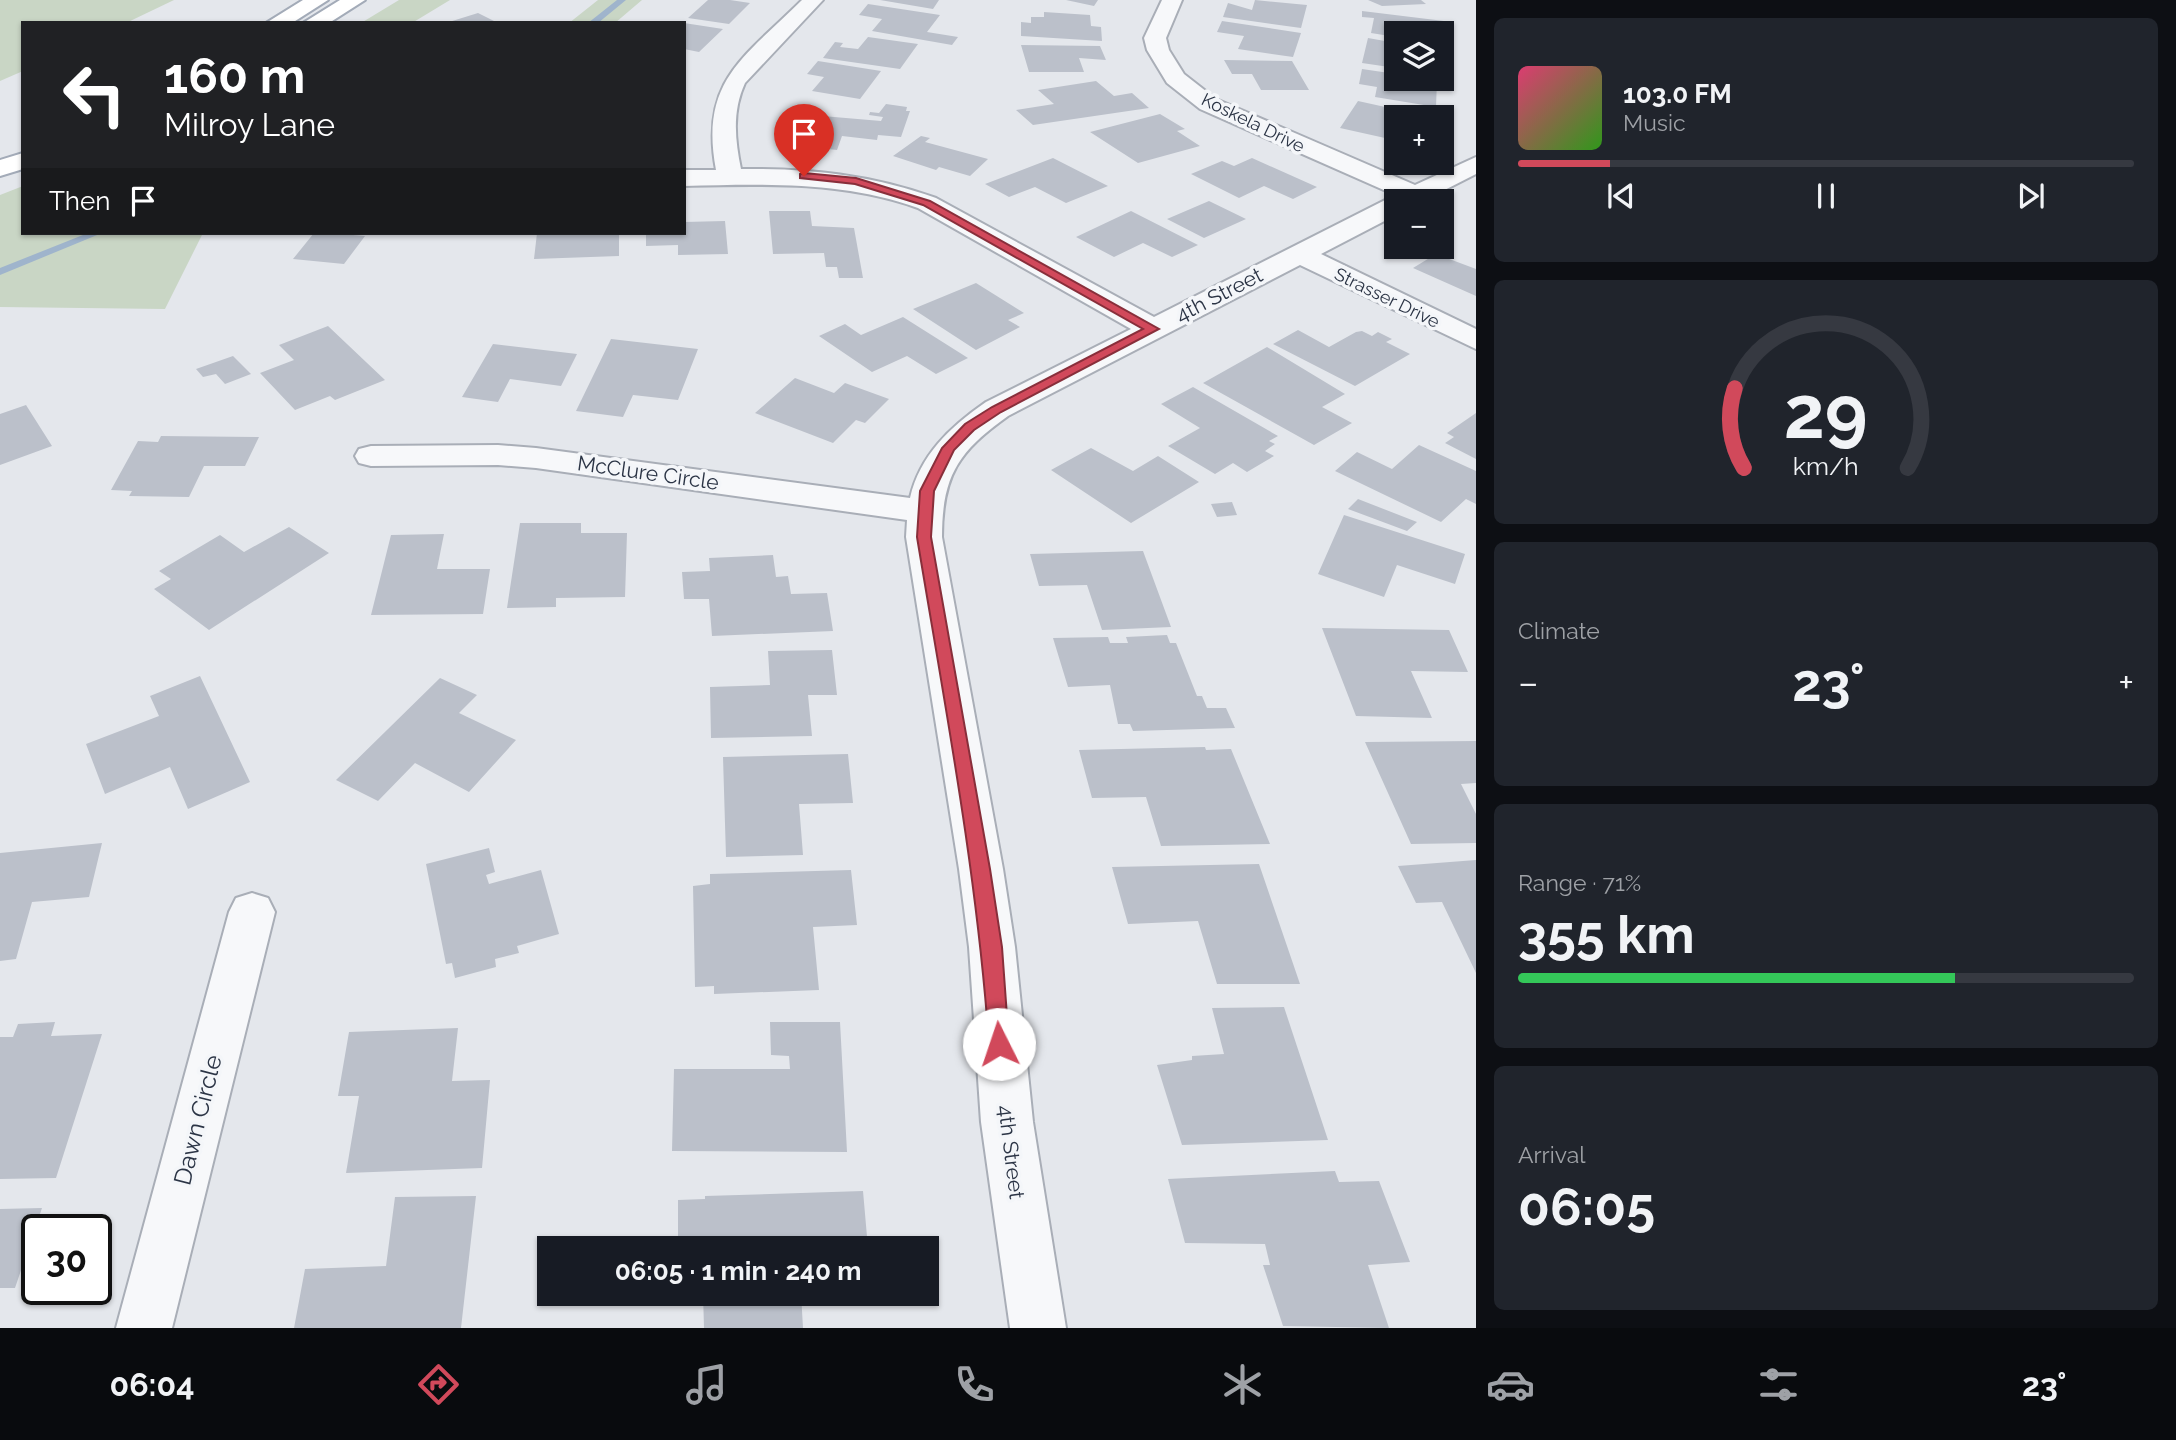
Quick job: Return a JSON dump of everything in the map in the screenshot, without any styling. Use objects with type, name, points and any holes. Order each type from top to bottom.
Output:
[{"type":"main road","points":[[280,21],[317,0]]},
{"type":"main road","points":[[317,21],[355,0]]},
{"type":"main road","points":[[0,147],[21,139]]},
{"type":"main road","points":[[0,169],[21,161]]},
{"type":"street","points":[[730,177],[723,121],[729,91],[735,80],[813,0]]},
{"type":"street","name":"Koskela Drive","points":[[1172,0],[1155,38],[1165,65],[1190,92],[1384,190]]},
{"type":"street","name":"4th Street","points":[[1427,189],[1476,164]]},
{"type":"street","points":[[686,178],[827,177],[904,194],[927,203],[1153,329]]},
{"type":"street","name":"4th Street","points":[[1038,1328],[1007,1122],[990,934],[924,537],[923,511],[934,471],[949,448],[970,427],[996,410],[1384,211]]},
{"type":"street","name":"Strasser Drive","points":[[1299,254],[1476,340]]},
{"type":"street","name":"McClure Circle","points":[[371,456],[488,455],[536,458],[923,511]]},
{"type":"street","name":"Dawn Circle","points":[[144,1328],[252,912]]},
{"type":"green space","points":[[0,0],[174,0],[130,21],[21,21],[21,72],[0,81]]},
{"type":"green space","points":[[399,0],[450,0],[415,21],[364,21]]},
{"type":"green space","points":[[598,0],[642,0],[617,21],[572,21]]},
{"type":"green space","points":[[21,187],[21,235],[202,235],[165,309],[0,307],[0,195]]},
{"type":"building","points":[[708,0],[750,3],[729,24],[688,18]]},
{"type":"building","points":[[880,0],[939,0],[933,9]]},
{"type":"building","points":[[1066,0],[1098,0],[1094,6]]},
{"type":"building","points":[[1255,0],[1307,5],[1301,28],[1223,17],[1228,3],[1252,10]]},
{"type":"building","points":[[1368,0],[1421,0],[1426,4],[1382,6]]},
{"type":"building","points":[[868,4],[940,15],[927,32],[958,37],[952,45],[872,31],[882,19],[859,15]]},
{"type":"building","points":[[1362,11],[1444,21],[1384,21],[1384,35],[1371,33],[1374,18],[1362,17]]},
{"type":"building","points":[[1044,12],[1090,15],[1091,26],[1101,27],[1102,41],[1021,36],[1021,22],[1031,23],[1031,17],[1044,17]]},
{"type":"building","points":[[478,13],[494,21],[452,21]]},
{"type":"building","points":[[1222,21],[1301,33],[1293,57],[1238,49],[1244,36],[1217,32]]},
{"type":"building","points":[[686,23],[723,29],[699,52],[686,49]]},
{"type":"building","points":[[868,37],[918,44],[900,69],[823,58],[835,42],[843,43],[840,47],[858,49]]},
{"type":"building","points":[[1368,38],[1384,41],[1384,66],[1362,63]]},
{"type":"building","points":[[1021,45],[1100,46],[1106,60],[1079,58],[1084,72],[1029,72]]},
{"type":"building","points":[[1224,60],[1292,61],[1309,90],[1261,90],[1252,74],[1232,74]]},
{"type":"building","points":[[818,61],[881,71],[860,99],[812,91],[824,77],[807,74]]},
{"type":"building","points":[[1362,69],[1384,72],[1384,91],[1437,91],[1436,105],[1375,97],[1377,87],[1359,84]]},
{"type":"building","points":[[1096,81],[1114,96],[1132,93],[1149,108],[1033,125],[1016,110],[1054,104],[1038,90]]},
{"type":"building","points":[[1358,101],[1384,107],[1384,138],[1340,128]]},
{"type":"building","points":[[886,104],[907,107],[906,111],[910,111],[901,137],[878,135],[877,140],[842,136],[837,150],[801,146],[807,133],[791,132],[799,114],[881,121],[883,117],[869,115],[870,112],[879,113]]},
{"type":"building","points":[[1160,114],[1185,129],[1177,131],[1200,146],[1138,163],[1090,132]]},
{"type":"building","points":[[921,136],[930,138],[925,142],[988,159],[970,176],[939,167],[936,170],[893,156]]},
{"type":"building","points":[[1053,158],[1108,186],[1066,203],[1035,187],[1009,197],[985,184]]},
{"type":"building","points":[[1252,158],[1317,187],[1293,199],[1264,186],[1239,198],[1191,174],[1222,161],[1234,166]]},
{"type":"building","points":[[1209,201],[1246,219],[1204,238],[1167,219]]},
{"type":"building","points":[[769,211],[810,211],[812,226],[854,228],[863,278],[839,278],[837,267],[826,267],[824,253],[773,254]]},
{"type":"building","points":[[1131,211],[1198,245],[1172,257],[1143,243],[1114,257],[1076,237]]},
{"type":"building","points":[[725,221],[728,254],[678,255],[678,245],[646,246],[646,235],[686,235],[686,222]]},
{"type":"building","points":[[312,235],[365,236],[344,264],[293,259]]},
{"type":"building","points":[[537,235],[619,235],[619,256],[534,259]]},
{"type":"building","points":[[1428,259],[1449,259],[1476,269],[1476,296],[1413,268]]},
{"type":"building","points":[[976,283],[1024,313],[1008,320],[1020,327],[976,350],[913,309]]},
{"type":"building","points":[[903,317],[968,358],[936,374],[907,356],[872,372],[819,336],[845,324],[861,335]]},
{"type":"building","points":[[328,326],[385,380],[335,400],[330,396],[295,410],[260,373],[294,360],[279,345]]},
{"type":"building","points":[[1298,330],[1329,347],[1356,332],[1362,331],[1372,336],[1378,332],[1392,339],[1386,342],[1410,354],[1355,386],[1273,344]]},
{"type":"building","points":[[611,339],[698,349],[678,400],[633,395],[623,417],[576,411]]},
{"type":"building","points":[[493,344],[577,354],[561,386],[510,379],[498,402],[462,397]]},
{"type":"building","points":[[1267,347],[1345,394],[1322,407],[1352,423],[1314,445],[1203,383]]},
{"type":"building","points":[[233,356],[251,374],[225,384],[216,374],[203,377],[196,369]]},
{"type":"building","points":[[795,378],[834,393],[845,383],[889,399],[865,423],[856,420],[833,443],[755,413]]},
{"type":"building","points":[[1193,387],[1278,436],[1269,441],[1275,444],[1265,451],[1274,456],[1247,472],[1233,463],[1215,474],[1168,446],[1200,428],[1161,404]]},
{"type":"building","points":[[26,405],[52,446],[0,465],[0,414]]},
{"type":"building","points":[[1476,413],[1476,459],[1445,443],[1454,437],[1447,433]]},
{"type":"building","points":[[161,436],[259,437],[245,466],[204,466],[189,497],[129,496],[132,491],[111,490],[138,441],[158,442]]},
{"type":"building","points":[[1419,445],[1476,471],[1476,504],[1466,499],[1441,522],[1335,471],[1357,452],[1392,469]]},
{"type":"building","points":[[1091,448],[1133,471],[1158,456],[1199,482],[1131,523],[1051,470]]},
{"type":"building","points":[[1358,499],[1417,522],[1407,531],[1348,509]]},
{"type":"building","points":[[1232,502],[1237,515],[1217,517],[1211,504]]},
{"type":"building","points":[[1344,515],[1465,554],[1455,584],[1397,565],[1384,597],[1318,574]]},
{"type":"building","points":[[520,523],[581,523],[581,533],[627,533],[625,597],[556,598],[556,607],[507,608]]},
{"type":"building","points":[[289,527],[329,553],[209,630],[154,589],[171,579],[159,571],[220,535],[244,552]]},
{"type":"building","points":[[444,534],[437,569],[490,569],[483,614],[371,615],[391,535]]},
{"type":"building","points":[[1143,551],[1171,627],[1102,630],[1087,585],[1039,586],[1030,554]]},
{"type":"building","points":[[773,555],[776,577],[788,576],[791,594],[827,593],[833,631],[712,636],[709,599],[684,599],[682,572],[710,571],[709,558]]},
{"type":"building","points":[[1322,628],[1449,630],[1468,672],[1411,671],[1432,718],[1356,716]]},
{"type":"building","points":[[1167,635],[1170,643],[1176,643],[1197,696],[1202,696],[1207,708],[1226,708],[1235,728],[1133,731],[1130,724],[1118,724],[1110,685],[1068,687],[1053,638],[1108,637],[1110,643],[1128,643],[1126,637]]},
{"type":"building","points":[[832,650],[837,695],[808,695],[812,736],[711,738],[710,687],[770,685],[768,651]]},
{"type":"building","points":[[200,676],[250,782],[188,809],[170,767],[105,794],[86,744],[159,716],[150,696]]},
{"type":"building","points":[[440,678],[477,695],[459,713],[516,740],[469,792],[415,763],[378,801],[336,780]]},
{"type":"building","points":[[1476,741],[1476,783],[1461,784],[1476,814],[1476,843],[1411,844],[1365,742]]},
{"type":"building","points":[[1205,747],[1206,750],[1231,749],[1270,844],[1161,846],[1146,797],[1092,798],[1079,750]]},
{"type":"building","points":[[848,754],[853,803],[799,804],[803,855],[726,857],[723,757]]},
{"type":"building","points":[[102,843],[89,897],[32,902],[16,959],[0,961],[0,853]]},
{"type":"building","points":[[489,848],[495,872],[486,875],[489,884],[541,870],[559,934],[517,946],[519,953],[495,959],[496,967],[455,978],[452,963],[446,964],[426,864]]},
{"type":"building","points":[[1476,860],[1476,973],[1442,902],[1416,903],[1398,866]]},
{"type":"building","points":[[1259,864],[1300,984],[1217,984],[1198,921],[1128,924],[1112,867]]},
{"type":"building","points":[[851,870],[857,925],[813,927],[819,990],[714,994],[714,986],[695,987],[693,886],[710,884],[710,874]]},
{"type":"building","points":[[1284,1007],[1328,1140],[1182,1145],[1157,1065],[1192,1060],[1192,1056],[1224,1054],[1212,1008]]},
{"type":"building","points":[[55,1022],[51,1036],[102,1034],[56,1178],[0,1179],[0,1037],[13,1037],[18,1024]]},
{"type":"building","points":[[770,1022],[840,1022],[847,1152],[672,1151],[674,1069],[790,1069],[789,1056],[771,1055]]},
{"type":"building","points":[[458,1028],[452,1081],[490,1080],[482,1168],[346,1173],[359,1096],[338,1096],[349,1032]]},
{"type":"building","points":[[1335,1171],[1339,1182],[1379,1181],[1410,1262],[1368,1265],[1389,1328],[1283,1326],[1263,1265],[1270,1265],[1265,1244],[1185,1243],[1168,1179]]},
{"type":"building","points":[[863,1191],[867,1236],[678,1236],[678,1200],[705,1199],[705,1196]]},
{"type":"building","points":[[476,1196],[461,1328],[294,1328],[305,1269],[386,1266],[395,1197]]},
{"type":"building","points":[[42,1208],[40,1214],[21,1214],[21,1270],[15,1288],[0,1288],[0,1209]]},
{"type":"building","points":[[703,1306],[802,1306],[803,1328],[704,1328]]},
{"type":"waterway","points":[[595,21],[622,0]]},
{"type":"waterway","points":[[0,272],[92,235]]},
{"type":"route","points":[[804,176],[879,186],[927,203],[1153,329],[996,410],[970,427],[949,448],[934,471],[927,491],[923,511],[924,537],[981,869],[992,947],[999,1044]]}]
